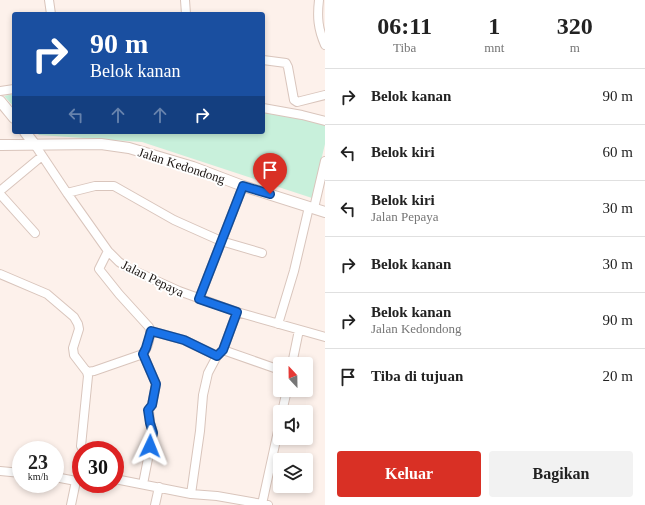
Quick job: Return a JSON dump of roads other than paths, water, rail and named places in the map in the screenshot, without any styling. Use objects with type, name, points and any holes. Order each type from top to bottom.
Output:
[{"type":"street","points":[[49,0],[51,12]]},
{"type":"street","points":[[185,0],[186,12]]},
{"type":"street","points":[[319,0],[317,18],[321,37],[325,45]]},
{"type":"street","points":[[265,60],[286,63],[288,67],[292,97],[297,102],[325,95]]},
{"type":"street","points":[[0,91],[12,89]]},
{"type":"street","points":[[0,100],[12,115]]},
{"type":"street","points":[[265,108],[325,121]]},
{"type":"street","points":[[27,134],[35,145]]},
{"type":"street","name":"Jalan Kedondong","points":[[0,145],[117,145],[192,166],[243,186],[325,212]]},
{"type":"street","name":"Jalan Pepaya","points":[[35,145],[108,251],[119,262],[128,268],[159,283],[199,299],[237,312],[325,337]]},
{"type":"street","points":[[0,191],[42,156]]},
{"type":"street","points":[[278,324],[325,161]]},
{"type":"street","points":[[67,193],[95,186],[114,186],[174,220],[221,242],[262,253]]},
{"type":"street","points":[[199,299],[243,186]]},
{"type":"street","points":[[0,194],[35,233]]},
{"type":"street","points":[[108,251],[99,269],[151,331],[184,340],[217,356]]},
{"type":"street","points":[[0,274],[47,294],[74,316],[78,324],[79,329],[73,348],[74,355],[87,372],[88,376],[82,441]]},
{"type":"street","points":[[191,494],[200,431],[203,395],[208,373],[217,356],[223,350],[237,312]]},
{"type":"street","points":[[293,357],[299,330]]},
{"type":"street","points":[[87,372],[107,367],[143,354],[151,331]]},
{"type":"street","points":[[223,350],[273,368]]},
{"type":"street","points":[[143,354],[156,384],[152,405],[148,410],[153,433],[143,484]]},
{"type":"street","points":[[124,480],[191,494],[265,504],[276,445]]},
{"type":"street","points":[[0,471],[12,472]]},
{"type":"street","points":[[155,505],[159,487]]},
{"type":"street","points":[[71,505],[75,493]]},
{"type":"street","points":[[209,505],[210,496]]}]
